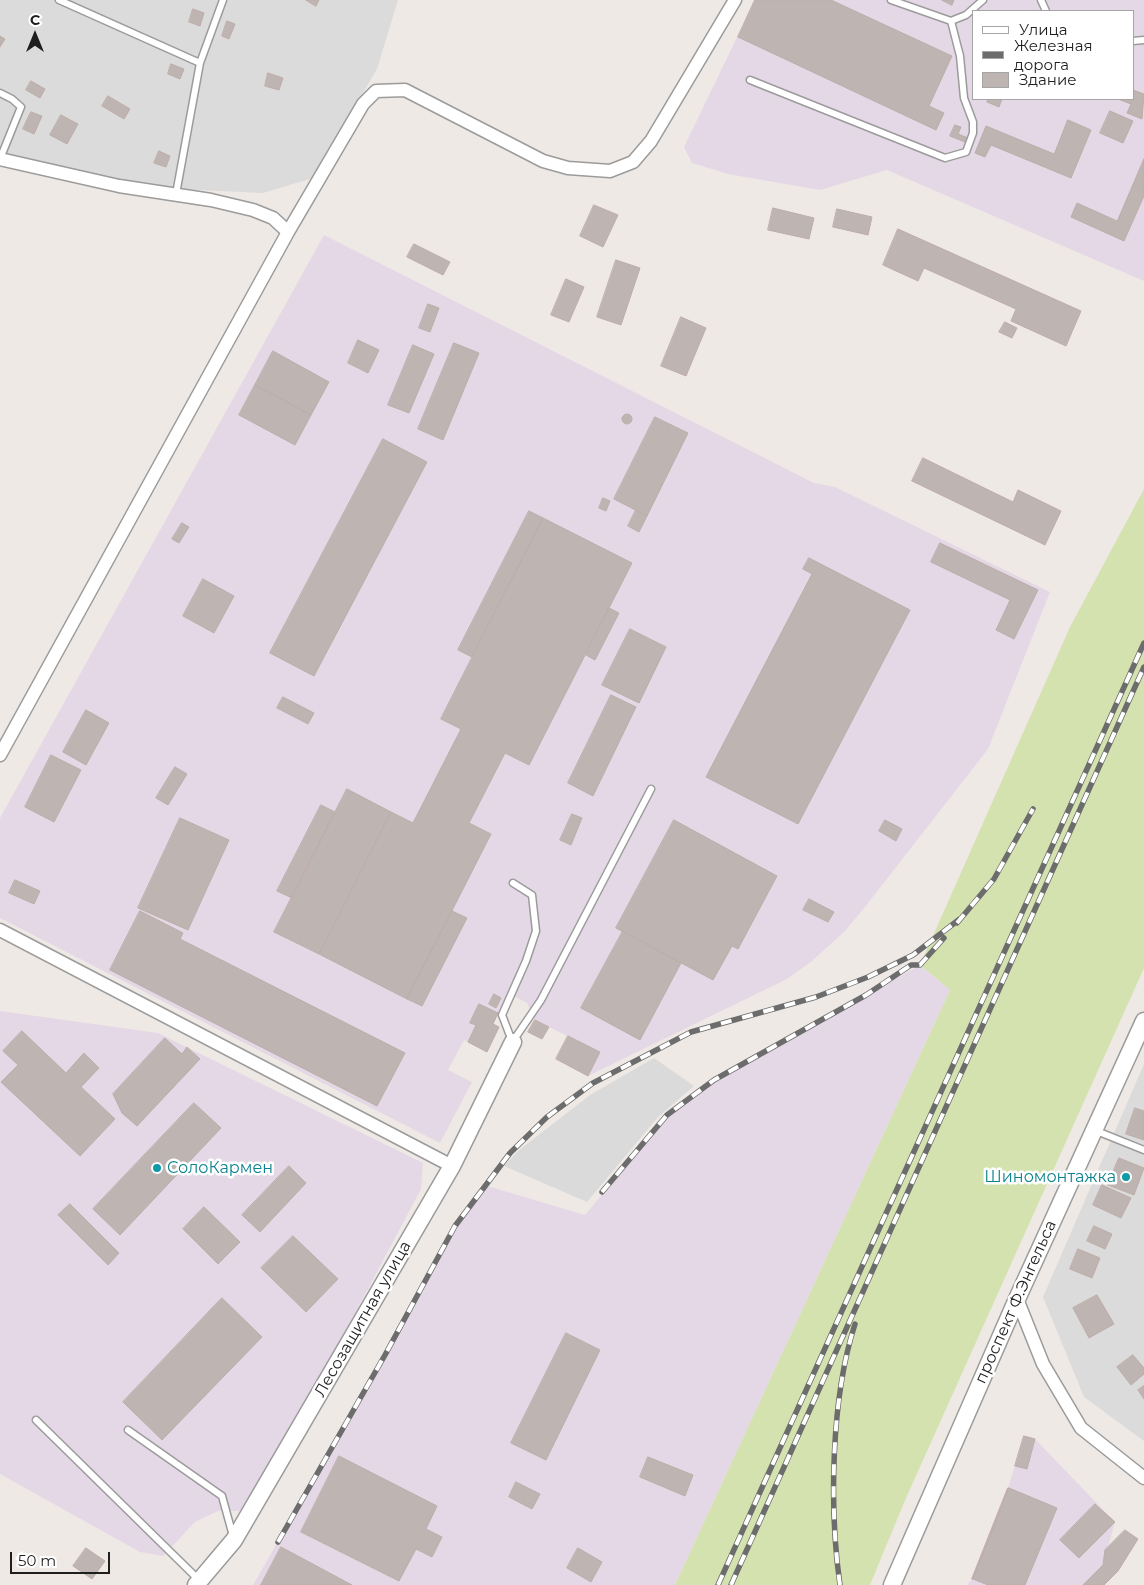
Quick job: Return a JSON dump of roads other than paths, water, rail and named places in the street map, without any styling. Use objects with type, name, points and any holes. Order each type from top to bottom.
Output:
[{"type":"street","points":[[0,755],[288,232],[363,104],[376,91],[405,90],[543,161],[591,171],[610,171],[633,162],[651,141],[735,0]]},
{"type":"street","points":[[0,159],[119,186],[176,194],[253,210],[273,218],[288,232]]},
{"type":"street","points":[[0,930],[452,1166]]},
{"type":"street","name":"проспект Ф.Энгельса","points":[[892,1585],[1017,1299],[1144,1021]]},
{"type":"street","name":"Лесозащитная улица","points":[[198,1583],[234,1540],[452,1166],[513,1042]]},
{"type":"street","points":[[1017,1299],[1043,1364],[1081,1428],[1144,1478]]},
{"type":"lane","points":[[59,0],[200,63]]},
{"type":"lane","points":[[176,194],[200,63],[223,0]]},
{"type":"lane","points":[[891,0],[951,21],[966,15],[984,0]]},
{"type":"lane","points":[[750,80],[945,158],[966,152],[973,133],[973,122],[964,98],[960,56],[951,21]]},
{"type":"lane","points":[[0,93],[12,99],[21,107],[0,159]]},
{"type":"lane","points":[[513,1042],[541,1000],[651,789]]},
{"type":"lane","points":[[513,883],[532,895],[536,931],[526,961],[502,1015],[513,1042]]},
{"type":"lane","points":[[1094,1130],[1144,1150]]},
{"type":"lane","points":[[36,1420],[198,1583]]},
{"type":"lane","points":[[128,1430],[222,1496],[234,1540]]},
{"type":"railway","points":[[718,1585],[1144,643]]},
{"type":"railway","points":[[731,1585],[1144,667]]},
{"type":"railway","points":[[957,923],[994,879],[1033,809]]},
{"type":"railway","points":[[278,1542],[385,1355],[455,1226],[510,1153],[547,1117],[593,1083],[691,1032],[816,997],[868,977],[913,955],[961,918]]},
{"type":"railway","points":[[602,1192],[667,1115],[714,1080],[866,995],[911,965],[920,965],[944,938]]},
{"type":"railway","points":[[840,1585],[834,1522],[834,1453],[841,1385],[855,1324]]},
{"type":"place","name":"СолоКармен","points":[[157,1168]]},
{"type":"place","name":"Шиномонтажка","points":[[1126,1177]]}]
